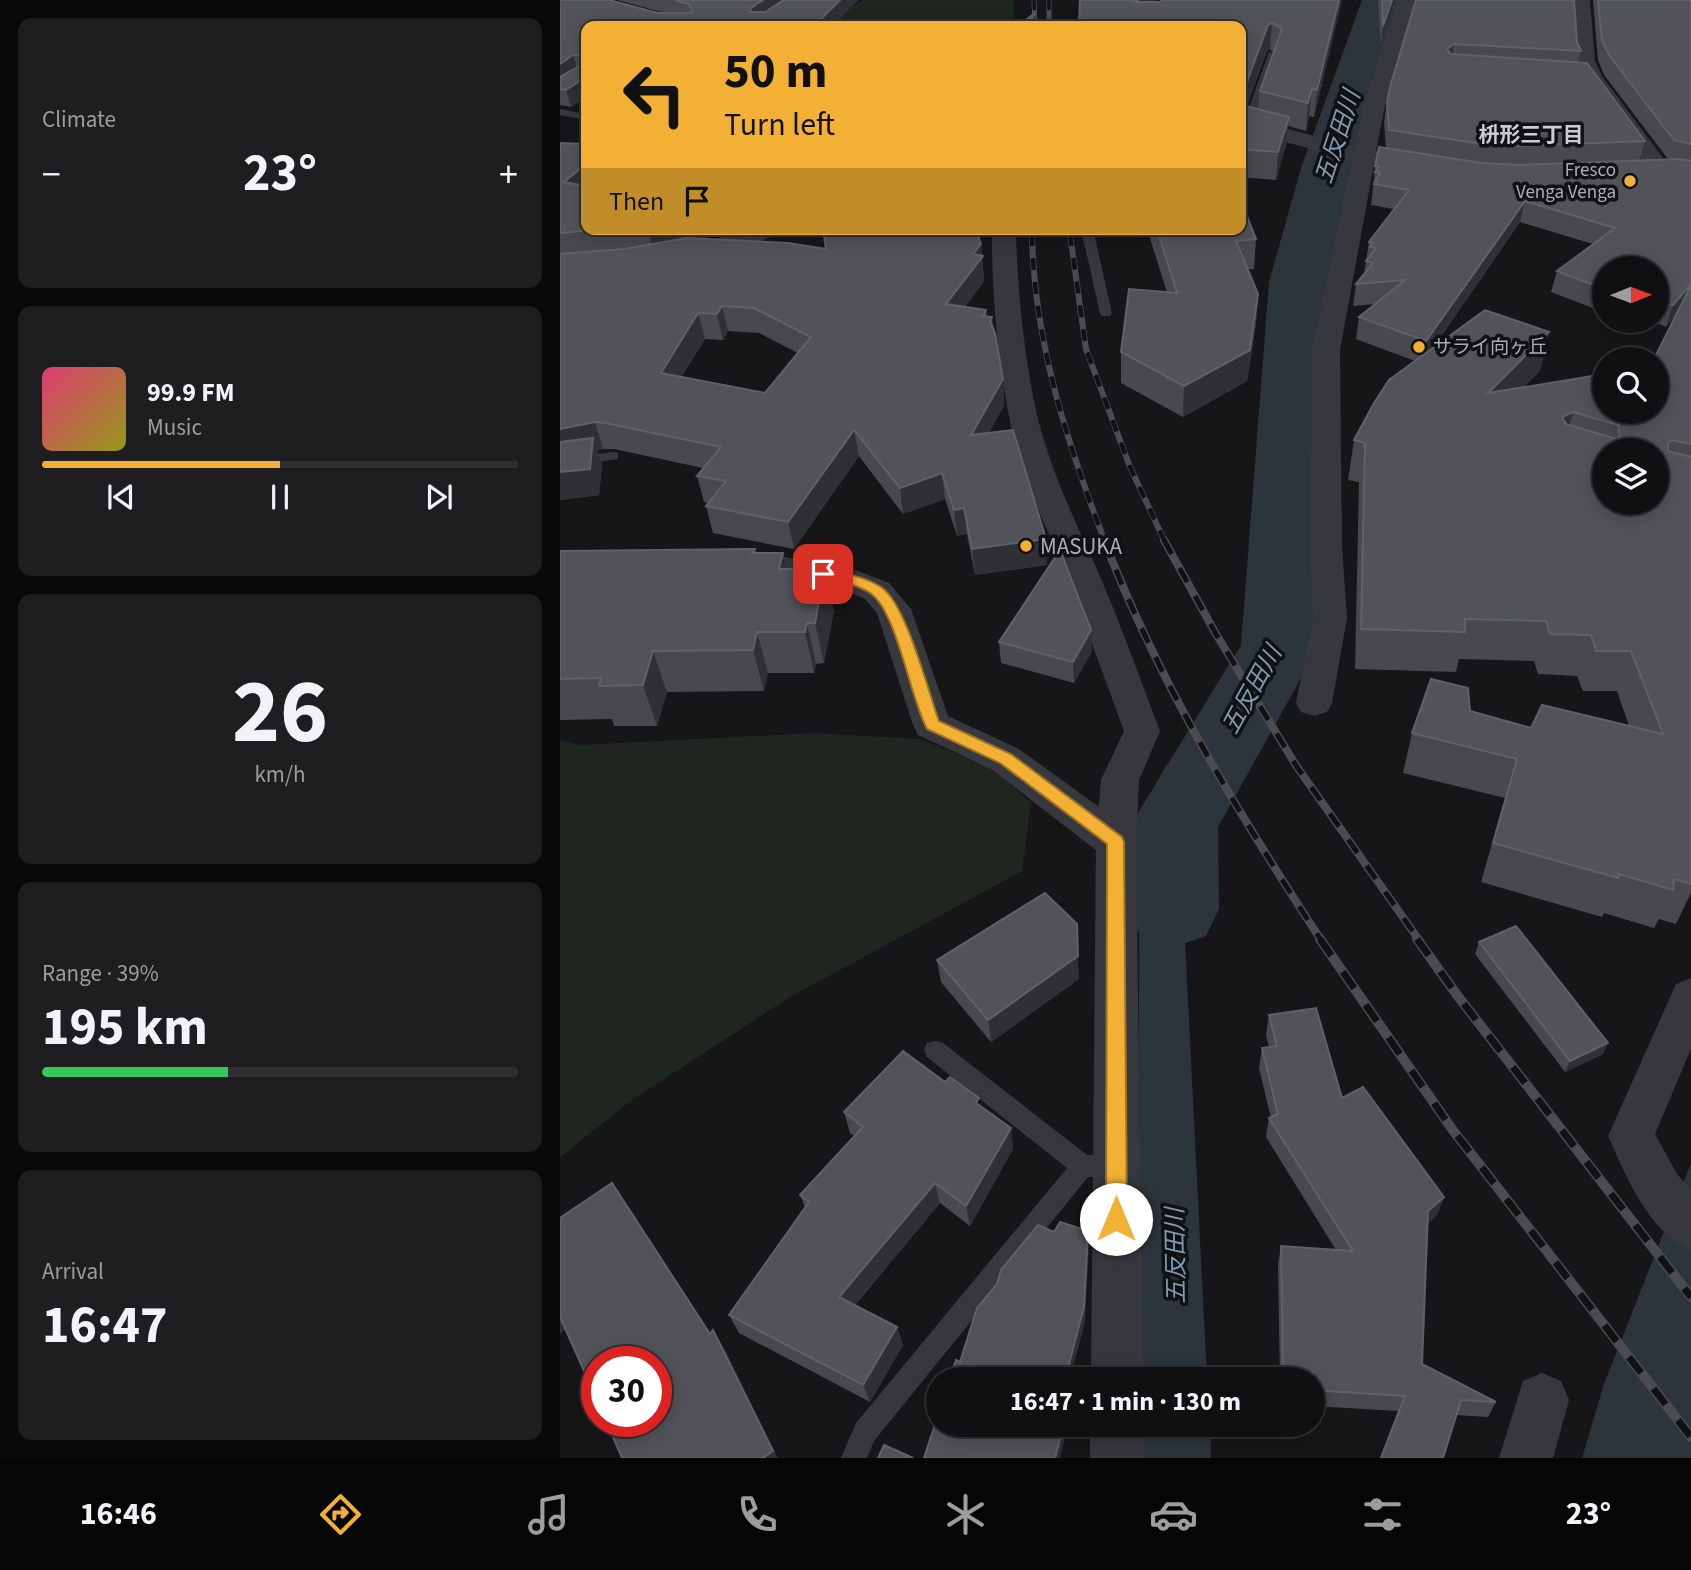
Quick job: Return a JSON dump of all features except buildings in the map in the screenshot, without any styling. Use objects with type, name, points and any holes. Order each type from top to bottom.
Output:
[{"type":"street","points":[[1314,703],[1330,618],[1326,547],[1326,350],[1359,155],[1407,0]]},
{"type":"street","points":[[1581,0],[1586,77],[1671,171],[1634,172]]},
{"type":"street","points":[[1246,123],[1315,145],[1401,162]]},
{"type":"street","points":[[670,260],[716,249],[753,235]]},
{"type":"street","points":[[1004,235],[1015,363],[1028,438],[1049,501],[1076,559],[1142,731],[1119,780],[1100,1166],[1116,1367]]},
{"type":"street","points":[[705,562],[745,559],[850,579],[877,591],[892,609],[932,725],[1005,759],[1116,842]]},
{"type":"street","points":[[1691,997],[1632,1136],[1660,1190],[1691,1226]]},
{"type":"street","points":[[1526,1458],[1542,1400]]},
{"type":"street","points":[[1117,1437],[1117,1458]]},
{"type":"lane","points":[[1246,120],[1272,54]]},
{"type":"lane","points":[[560,112],[581,116]]},
{"type":"lane","points":[[1088,235],[1106,313]]},
{"type":"lane","points":[[560,463],[613,456]]},
{"type":"lane","points":[[854,1458],[865,1432],[1100,1166],[935,1050]]},
{"type":"shaded area","points":[[863,0],[1014,0],[1013,21],[802,21],[841,14]]},
{"type":"shaded area","points":[[814,733],[919,739],[989,766],[1031,803],[1022,871],[790,997],[632,1100],[560,1157],[560,740],[581,745]]},
{"type":"water","points":[[1167,764],[1203,822],[1181,863],[1206,1367],[1137,1367],[1140,812]]},
{"type":"water","points":[[1691,1163],[1691,1458],[1582,1458],[1604,1384]]},
{"type":"water","points":[[1137,1437],[1210,1437],[1211,1458],[1137,1458]]},
{"type":"waterway","name":"五反田川","points":[[1173,909],[1174,826],[1280,646],[1298,282],[1327,168],[1383,0]]},
{"type":"waterway","points":[[1282,572],[1305,554]]},
{"type":"railway","points":[[1034,0],[1035,21]]},
{"type":"railway","points":[[1049,0],[1049,21]]},
{"type":"railway","points":[[1032,235],[1039,314],[1055,391],[1105,542]]},
{"type":"railway","points":[[1070,235],[1086,349],[1130,467],[1164,541]]},
{"type":"railway","points":[[1104,540],[1149,645],[1202,746],[1321,940]]},
{"type":"railway","points":[[1164,541],[1216,634],[1297,767],[1419,940]]},
{"type":"railway","points":[[1320,939],[1452,1129],[1691,1437]]},
{"type":"railway","points":[[1417,939],[1457,995],[1691,1297]]},
{"type":"place","name":"Fresco Venga Venga","points":[[1630,181]]},
{"type":"place","name":"サライ向ヶ丘","points":[[1419,347]]},
{"type":"place","name":"MASUKA","points":[[1026,546]]},
{"type":"district","name":"枡形三丁目","points":[[1531,135]]},
{"type":"route","points":[[823,574],[850,579],[877,591],[892,609],[932,725],[1005,759],[1116,842],[1116,1219]]}]
